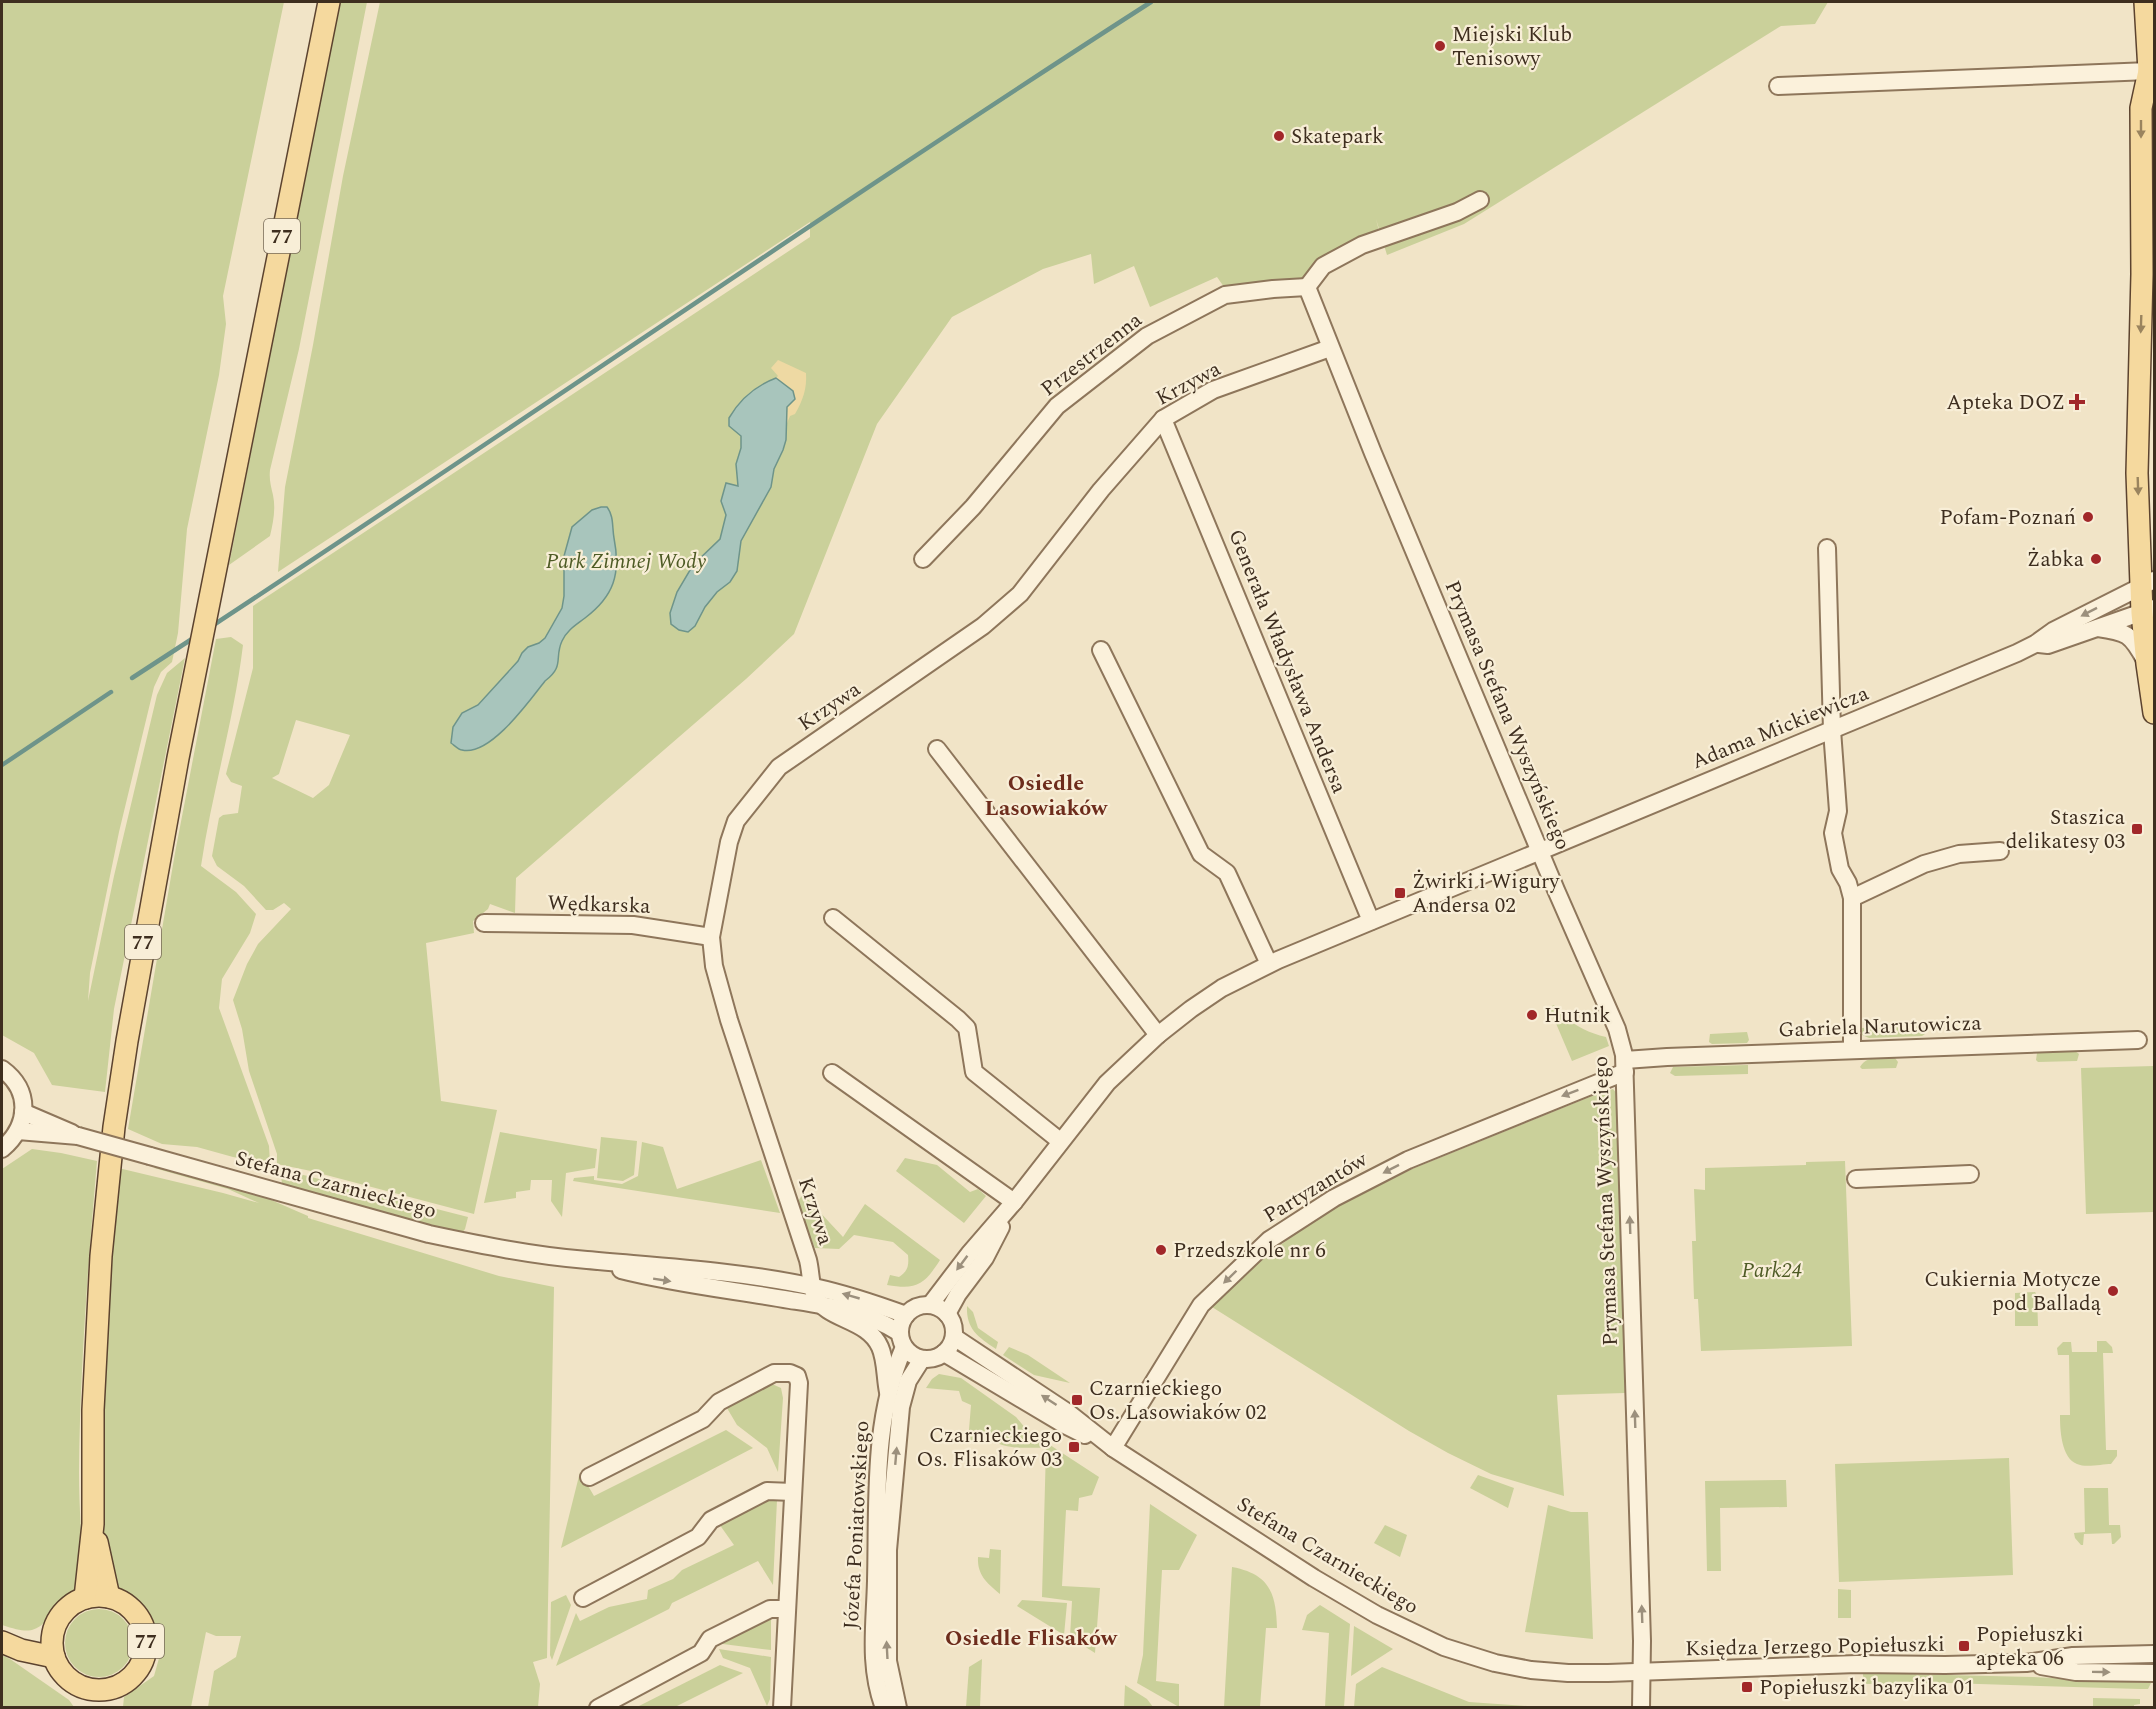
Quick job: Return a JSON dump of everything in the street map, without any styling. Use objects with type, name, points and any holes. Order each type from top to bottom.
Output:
[{"type":"main road","name":"77","points":[[85,1598],[93,1524],[96,1331],[110,1166],[141,955],[192,687],[329,2]]},
{"type":"main road","points":[[2145,2],[2149,71],[2154,93]]},
{"type":"main road","points":[[2149,71],[2141,108],[2142,274],[2137,427],[2148,583],[2147,664],[2154,713]]},
{"type":"main road","name":"77","points":[[54,1657],[65,1676],[93,1698],[102,1690],[113,1697],[138,1669],[143,1659],[146,1641],[144,1628],[135,1612],[120,1601],[109,1597],[93,1524]]},
{"type":"main road","points":[[2,1642],[21,1650],[54,1657],[53,1632],[56,1622],[66,1609],[85,1598],[109,1597]]},
{"type":"main road","points":[[2,1634],[28,1637],[53,1632]]},
{"type":"street","points":[[1778,86],[2149,71]]},
{"type":"street","points":[[1307,288],[1323,266],[1362,245],[1457,212],[1480,200]]},
{"type":"street","name":"Prymasa Stefana Wyszyńskiego","points":[[1307,288],[1540,850],[1617,1029],[1625,1066],[1642,1641],[1641,1707]]},
{"type":"street","name":"Przestrzenna","points":[[923,559],[974,507],[1057,406],[1139,342],[1225,295],[1273,289],[1307,288]]},
{"type":"street","name":"Krzywa","points":[[821,1305],[815,1296],[808,1260],[729,1020],[714,966],[711,937],[729,842],[736,821],[779,767],[983,626],[1020,594],[1101,490],[1163,419],[1214,390],[1330,348]]},
{"type":"street","name":"Generała Władysława Andersa","points":[[1163,419],[1371,921]]},
{"type":"street","points":[[1827,548],[1832,730],[1838,811],[1833,833],[1840,869],[1848,883],[1852,898],[1852,1050]]},
{"type":"street","name":"Adama Mickiewicza","points":[[1014,1202],[1107,1083],[1158,1035],[1222,988],[1269,964],[2035,644],[2053,631],[2148,583]]},
{"type":"street","name":"Adama Mickiewicza","points":[[2035,644],[2048,645],[2148,610]]},
{"type":"street","points":[[2097,628],[2118,631],[2134,640],[2147,664]]},
{"type":"street","points":[[1101,650],[1201,854],[1227,873],[1269,964]]},
{"type":"street","points":[[937,749],[1158,1035]]},
{"type":"street","points":[[1852,898],[1924,864],[1959,854],[2000,851]]},
{"type":"street","points":[[833,918],[963,1024],[969,1035],[974,1072],[1060,1141]]},
{"type":"street","name":"Wędkarska","points":[[484,923],[633,926],[711,937]]},
{"type":"street","name":"Gabriela Narutowicza","points":[[1625,1066],[1852,1050],[2138,1040]]},
{"type":"street","name":"Partyzantów","points":[[1113,1448],[1201,1305],[1269,1240],[1334,1198],[1408,1160],[1625,1066]]},
{"type":"street","points":[[2,1069],[15,1081],[22,1096],[24,1112],[18,1131],[2,1149]]},
{"type":"street","points":[[831,1073],[1014,1202]]},
{"type":"street","points":[[24,1112],[78,1136]]},
{"type":"street","points":[[18,1131],[78,1136]]},
{"type":"street","name":"Stefana Czarnieckiego","points":[[78,1136],[429,1234],[487,1246],[585,1260],[645,1264],[813,1286],[859,1298],[906,1315]]},
{"type":"street","points":[[1856,1179],[1970,1174]]},
{"type":"street","points":[[930,1305],[969,1254],[1014,1202]]},
{"type":"street","points":[[946,1314],[985,1258],[1014,1202]]},
{"type":"street","name":"Stefana Czarnieckiego","points":[[585,1260],[653,1278],[821,1305],[860,1314],[889,1326],[902,1340]]},
{"type":"street","points":[[821,1305],[859,1324],[873,1336],[883,1356],[888,1392]]},
{"type":"street","points":[[930,1305],[946,1314],[954,1329],[954,1337],[944,1353],[938,1358],[922,1359],[909,1353],[902,1340],[906,1315],[921,1306],[930,1305]]},
{"type":"street","name":"Stefana Czarnieckiego","points":[[954,1337],[1070,1414],[1113,1448],[1314,1578],[1377,1615],[1444,1647],[1495,1663],[1531,1670],[1568,1673],[1641,1673]]},
{"type":"street","name":"Józefa Poniatowskiego","points":[[884,1707],[875,1670],[872,1638],[876,1585],[876,1509],[882,1425],[902,1340]]},
{"type":"street","name":"Stefana Czarnieckiego","points":[[944,1353],[1063,1424],[1113,1448]]},
{"type":"street","name":"Józefa Poniatowskiego","points":[[898,1707],[891,1684],[887,1650],[888,1550],[901,1407],[908,1381],[922,1359]]},
{"type":"street","points":[[589,1477],[703,1419],[719,1402],[774,1373],[790,1373],[797,1376],[799,1383],[782,1707]]},
{"type":"street","points":[[583,1598],[698,1537],[711,1520],[768,1491],[793,1492]]},
{"type":"street","points":[[598,1707],[701,1653],[710,1639],[770,1609],[786,1609]]},
{"type":"street","points":[[2127,1653],[2154,1646]]},
{"type":"street","name":"Księdza Jerzego Popiełuszki","points":[[1641,1673],[1849,1664],[2026,1663],[2073,1656],[2154,1654]]},
{"type":"street","name":"Księdza Jerzego Popiełuszki","points":[[2026,1663],[2076,1672],[2154,1673]]},
{"type":"street","points":[[2135,1673],[2154,1679]]},
{"type":"green space","points":[[2,2],[284,2],[223,296],[226,324],[219,375],[187,529],[178,633],[172,662],[161,672],[154,687],[119,832],[90,973],[88,1001],[114,876],[157,695],[167,673],[185,658],[114,1009],[105,1092],[52,1085],[34,1053],[2,1035]]},
{"type":"green space","points":[[339,2],[367,2],[299,349],[270,470],[274,516],[270,536],[229,565]]},
{"type":"green space","name":"Park Zimnej Wody","points":[[380,2],[1828,2],[1815,24],[1781,26],[1464,224],[1387,255],[1376,219],[1381,239],[1323,266],[1307,287],[1229,294],[1217,277],[1150,307],[1134,266],[1094,284],[1091,254],[1043,269],[952,317],[877,424],[794,634],[746,679],[516,878],[515,913],[490,904],[488,909],[473,921],[474,933],[426,943],[441,1101],[497,1110],[474,1214],[277,1164],[277,1154],[249,1071],[242,1029],[233,1000],[247,964],[258,944],[291,909],[284,903],[273,910],[266,910],[244,886],[217,866],[212,856],[219,818],[223,815],[238,813],[242,786],[231,782],[226,774],[253,668],[253,606],[810,237],[810,222],[278,572],[285,487],[343,176]],"holes":[[[296,720],[350,735],[329,785],[313,798],[272,778],[279,774]]]},
{"type":"green space","points":[[231,637],[243,645],[201,866],[236,892],[256,914],[250,933],[222,979],[219,1008],[269,1146],[270,1163],[233,1157],[197,1147],[162,1144],[128,1129],[175,853],[216,639]]},
{"type":"green space","points":[[1554,1005],[1577,1026],[1606,1037],[1609,1046],[1572,1061],[1549,1007]]},
{"type":"green space","points":[[1921,1026],[1925,1029],[1925,1034],[1922,1036],[1869,1038],[1862,1035],[1859,1030],[1861,1028]]},
{"type":"green space","points":[[1747,1032],[1749,1040],[1747,1043],[1712,1044],[1709,1042],[1710,1034]]},
{"type":"green space","points":[[2075,1051],[2079,1054],[2077,1061],[2038,1062],[2036,1060],[2037,1053]]},
{"type":"green space","points":[[1895,1058],[1898,1062],[1896,1068],[1862,1069],[1860,1067],[1871,1059]]},
{"type":"green space","points":[[1748,1065],[1748,1074],[1675,1076],[1670,1073],[1673,1067]]},
{"type":"green space","points":[[2154,1066],[2154,1212],[2086,1214],[2081,1068]]},
{"type":"green space","points":[[1613,1089],[1619,1096],[1625,1393],[1557,1395],[1564,1496],[1491,1474],[1448,1453],[1409,1431],[1212,1307],[1264,1258],[1321,1214],[1412,1169]]},
{"type":"green space","points":[[500,1132],[597,1149],[595,1168],[566,1173],[562,1217],[551,1201],[552,1180],[531,1180],[530,1190],[516,1192],[516,1198],[484,1203]]},
{"type":"green space","points":[[601,1137],[637,1141],[634,1175],[623,1181],[597,1178]]},
{"type":"green space","points":[[642,1142],[663,1147],[677,1189],[761,1160],[780,1213],[573,1181],[574,1178],[594,1176],[594,1180],[622,1184],[638,1176]]},
{"type":"green space","points":[[32,1149],[97,1161],[81,1394],[79,1485],[83,1578],[76,1590],[40,1626],[35,1629],[22,1630],[2,1625],[2,1169]]},
{"type":"green space","points":[[905,1158],[937,1165],[970,1192],[978,1189],[986,1196],[964,1223],[896,1171]]},
{"type":"green space","name":"Park24","points":[[1845,1161],[1852,1346],[1701,1351],[1698,1299],[1694,1299],[1692,1241],[1696,1241],[1694,1189],[1705,1190],[1705,1168],[1806,1165],[1806,1162]]},
{"type":"green space","points":[[110,1166],[259,1203],[228,1189],[154,1168],[160,1168],[262,1196],[308,1216],[308,1218],[499,1276],[554,1287],[547,1658],[533,1662],[540,1684],[538,1707],[208,1707],[214,1671],[236,1657],[241,1636],[216,1636],[206,1632],[191,1707],[123,1707],[124,1697],[154,1676],[163,1644],[152,1624],[141,1623],[131,1608],[115,1598],[93,1524]]},
{"type":"green space","points":[[280,1169],[468,1217],[465,1229],[462,1233],[457,1232],[288,1186],[282,1183]]},
{"type":"green space","points":[[803,1194],[843,1237],[865,1204],[940,1260],[919,1284],[906,1287],[887,1285],[890,1275],[899,1277],[904,1273],[908,1265],[908,1255],[893,1242],[854,1235],[839,1249],[815,1248],[796,1204]]},
{"type":"green space","points":[[2035,1292],[2038,1326],[2015,1326],[2015,1293]]},
{"type":"green space","points":[[967,1306],[973,1312],[978,1328],[998,1342],[996,1349],[974,1332],[967,1314]]},
{"type":"green space","points":[[2097,1341],[2106,1341],[2112,1347],[2113,1353],[2103,1353],[2106,1450],[2117,1450],[2117,1456],[2111,1464],[2085,1466],[2072,1461],[2063,1442],[2060,1415],[2070,1415],[2069,1355],[2058,1355],[2057,1348],[2063,1342],[2071,1342],[2072,1352],[2097,1352]]},
{"type":"green space","points":[[1009,1347],[1028,1355],[1070,1383],[1034,1375],[1003,1355]]},
{"type":"green space","points":[[939,1374],[961,1378],[1016,1417],[1027,1430],[1099,1477],[1092,1495],[1079,1498],[1078,1511],[1066,1510],[1062,1586],[1100,1588],[1095,1653],[1070,1637],[1072,1601],[1042,1597],[1046,1448],[1011,1447],[983,1439],[968,1442],[971,1405],[962,1401],[959,1391],[926,1388]]},
{"type":"green space","points":[[772,1384],[781,1388],[783,1398],[778,1472],[767,1448],[737,1425],[724,1403],[761,1385]]},
{"type":"green space","points":[[726,1430],[753,1448],[561,1548],[580,1472],[594,1496]]},
{"type":"green space","points":[[2009,1458],[2013,1575],[1839,1582],[1835,1464]]},
{"type":"green space","points":[[1478,1475],[1514,1488],[1508,1508],[1470,1488]]},
{"type":"green space","points":[[1786,1480],[1787,1507],[1720,1508],[1721,1571],[1707,1571],[1705,1481]]},
{"type":"green space","points":[[2084,1488],[2108,1488],[2109,1525],[2120,1525],[2121,1537],[2114,1544],[2112,1544],[2111,1533],[2084,1534],[2083,1545],[2075,1538],[2074,1533],[2085,1532]]},
{"type":"green space","points":[[775,1496],[777,1500],[773,1585],[758,1561],[672,1603],[669,1609],[556,1666],[576,1613],[580,1621],[609,1607],[647,1599],[648,1590],[673,1579],[682,1570],[734,1545],[717,1521]]},
{"type":"green space","points":[[1150,1504],[1197,1535],[1179,1570],[1162,1570],[1156,1681],[1179,1684],[1179,1707],[1137,1683],[1143,1655]]},
{"type":"green space","points":[[1548,1505],[1571,1512],[1588,1512],[1593,1639],[1525,1632]]},
{"type":"green space","points":[[1385,1525],[1407,1535],[1400,1557],[1374,1543]]},
{"type":"green space","points":[[990,1549],[1001,1550],[1000,1594],[987,1582],[979,1569],[978,1557],[989,1558]]},
{"type":"green space","points":[[1232,1567],[1245,1570],[1262,1580],[1268,1587],[1275,1604],[1277,1628],[1266,1628],[1260,1707],[1224,1707]]},
{"type":"green space","points":[[1838,1589],[1851,1590],[1851,1618],[1838,1618]]},
{"type":"green space","points":[[566,1595],[571,1605],[552,1660],[550,1655],[551,1602]]},
{"type":"green space","points":[[1022,1600],[1067,1603],[1064,1635],[1017,1606]]},
{"type":"green space","points":[[1320,1605],[1350,1624],[1344,1707],[1325,1707],[1329,1633],[1302,1630],[1307,1615]]},
{"type":"green space","points":[[99,1609],[112,1612],[123,1619],[130,1630],[133,1643],[130,1656],[123,1667],[112,1674],[99,1677],[86,1674],[75,1667],[68,1656],[65,1643],[68,1630],[75,1619],[86,1612]]},
{"type":"green space","points":[[766,1618],[771,1620],[771,1650],[715,1643]]},
{"type":"green space","points":[[1354,1626],[1393,1649],[1351,1676]]},
{"type":"green space","points":[[719,1649],[771,1657],[770,1699],[767,1706],[750,1668],[723,1658]]},
{"type":"green space","points":[[2,1655],[69,1700],[74,1707],[2,1707]]},
{"type":"green space","points":[[982,1659],[980,1707],[966,1707],[969,1667]]},
{"type":"green space","points":[[720,1665],[743,1673],[675,1707],[637,1707]]},
{"type":"green space","points":[[1382,1667],[1469,1702],[1542,1707],[1354,1707],[1356,1684]]},
{"type":"green space","points":[[1863,1673],[2033,1677],[2151,1683],[2148,1689],[1948,1683],[1863,1684]]},
{"type":"green space","points":[[1125,1685],[1147,1699],[1153,1707],[1124,1707]]},
{"type":"green space","points":[[2093,1698],[2140,1699],[2140,1704],[2134,1707],[2093,1707]]},
{"type":"sand","points":[[778,360],[806,373],[802,399],[785,428],[788,387],[776,378],[778,376],[771,368]]},
{"type":"water","points":[[776,378],[793,391],[795,399],[787,407],[786,440],[774,469],[771,487],[741,541],[737,571],[730,582],[717,592],[705,607],[695,626],[688,632],[679,630],[671,624],[670,613],[677,592],[693,565],[720,539],[726,515],[721,501],[726,483],[738,486],[736,464],[741,448],[741,436],[729,426],[729,418],[749,394]]},
{"type":"water","points":[[607,507],[611,514],[616,551],[616,573],[609,593],[595,610],[566,634],[560,647],[555,671],[520,713],[485,745],[473,750],[459,749],[451,743],[453,727],[462,713],[478,705],[528,647],[545,638],[562,608],[564,556],[572,527],[592,510]]},
{"type":"waterway","points":[[212,626],[915,156],[1151,2]]},
{"type":"waterway","points":[[132,678],[195,637]]},
{"type":"waterway","points":[[2,765],[111,692]]},
{"type":"place","name":"Miejski Klub Tenisowy","points":[[1440,46]]},
{"type":"place","name":"Skatepark","points":[[1279,136]]},
{"type":"place","name":"Apteka DOZ","points":[[2077,402]]},
{"type":"place","name":"Pofam-Poznań","points":[[2088,517]]},
{"type":"place","name":"Żabka","points":[[2096,559]]},
{"type":"place","name":"Staszica delikatesy 03","points":[[2137,829]]},
{"type":"place","name":"Żwirki i Wigury Andersa 02","points":[[1400,893]]},
{"type":"place","name":"Hutnik","points":[[1532,1015]]},
{"type":"place","name":"Przedszkole nr 6","points":[[1161,1250]]},
{"type":"place","name":"Cukiernia Motycze pod Balladą","points":[[2113,1291]]},
{"type":"place","name":"Czarnieckiego Os. Lasowiaków 02","points":[[1077,1400]]},
{"type":"place","name":"Czarnieckiego Os. Flisaków 03","points":[[1074,1447]]},
{"type":"place","name":"Popiełuszki apteka 06","points":[[1964,1646]]},
{"type":"place","name":"Popiełuszki bazylika 01","points":[[1747,1687]]},
{"type":"district","name":"Osiedle Lasowiaków","points":[[1046,794]]},
{"type":"district","name":"Osiedle Flisaków","points":[[1031,1637]]}]
